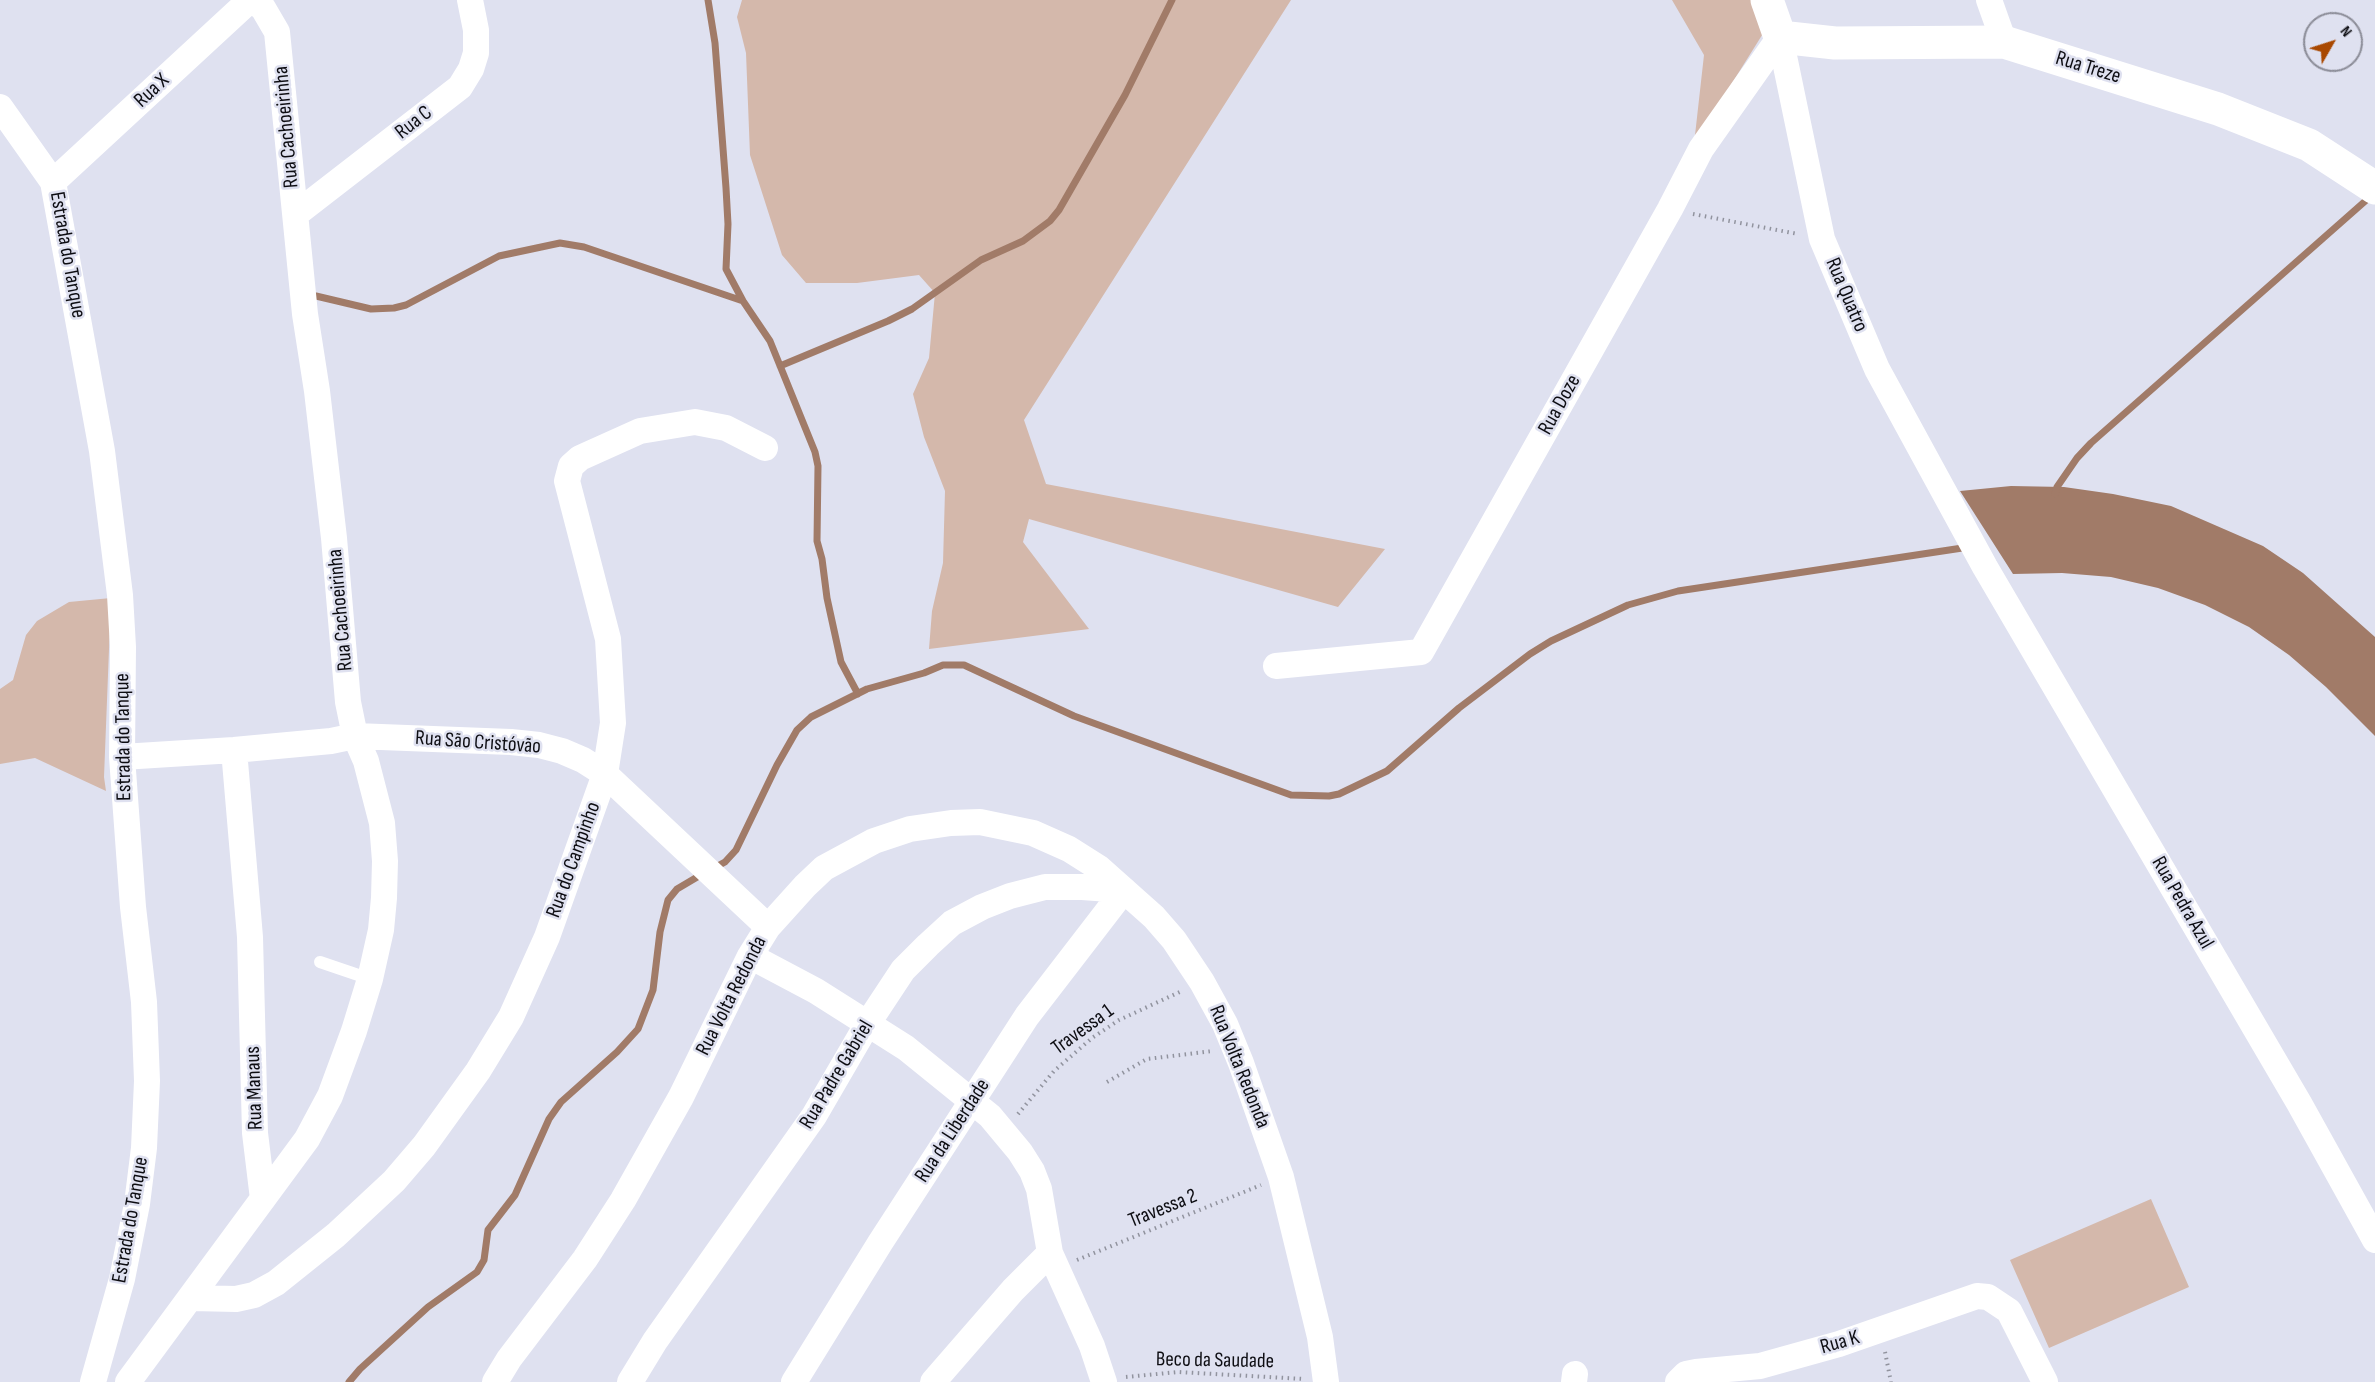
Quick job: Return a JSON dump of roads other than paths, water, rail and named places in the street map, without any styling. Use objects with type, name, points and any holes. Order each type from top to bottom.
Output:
[{"type":"street","name":"Rua X","points":[[53,182],[251,0]]},
{"type":"street","name":"Rua Cachoeirinha","points":[[251,0],[263,8],[277,32],[305,314],[317,391],[334,538],[348,702],[355,736],[366,761],[382,823],[385,861],[381,930],[370,978],[343,1063],[330,1096],[307,1139],[263,1199]]},
{"type":"street","name":"Rua C","points":[[296,214],[460,87],[471,69],[476,52],[476,30],[470,0]]},
{"type":"street","name":"Rua Quatro","points":[[1767,0],[1780,37],[1822,239],[1877,369],[1985,567]]},
{"type":"street","points":[[1989,0],[2004,42]]},
{"type":"street","name":"Rua Treze","points":[[1780,37],[1835,43],[2004,42],[2218,109],[2309,145],[2368,183]]},
{"type":"street","name":"Rua Doze","points":[[1276,666],[1421,652],[1670,209],[1701,149],[1780,37]]},
{"type":"street","name":"Estrada do Tanque","points":[[0,107],[53,182],[102,451],[120,595],[123,647],[122,757],[133,907],[144,1002],[147,1081],[144,1148],[137,1204],[122,1279],[93,1382]]},
{"type":"street","name":"Rua do Campinho","points":[[192,1298],[236,1299],[254,1295],[276,1283],[336,1235],[394,1181],[424,1146],[478,1071],[512,1017],[547,937],[605,774],[613,723],[608,639],[567,481],[571,466],[580,458],[640,431],[695,422],[726,428],[765,448]]},
{"type":"street","name":"Rua Pedra Azul","points":[[1985,567],[2299,1103],[2375,1240]]},
{"type":"street","name":"Rua São Cristóvão","points":[[122,757],[234,750],[355,736],[439,738],[539,745],[562,751],[583,760],[605,774],[768,927]]},
{"type":"street","name":"Rua Manaus","points":[[234,750],[250,937],[255,1133],[263,1199]]},
{"type":"street","name":"Rua Volta Redonda","points":[[495,1382],[509,1359],[585,1259],[623,1200],[681,1097],[750,956],[768,927],[824,868],[845,855],[874,841],[910,829],[951,823],[980,822],[1033,833],[1069,849],[1099,868],[1154,917],[1174,940],[1202,981],[1234,1046],[1281,1177],[1320,1337],[1326,1381]]},
{"type":"street","name":"Rua Padre Gabriel","points":[[630,1382],[655,1341],[814,1116],[868,1023],[903,970],[928,945],[952,923],[982,907],[1010,896],[1044,887],[1082,886],[1124,890]]},
{"type":"street","name":"Rua da Liberdade","points":[[794,1382],[1027,1016],[1124,890]]},
{"type":"street","points":[[750,956],[816,991],[906,1048],[972,1101],[1004,1132],[1032,1170],[1039,1189],[1053,1261],[1092,1346],[1104,1381]]},
{"type":"street","points":[[128,1382],[263,1199]]},
{"type":"street","points":[[933,1382],[1013,1290],[1053,1261]]},
{"type":"street","name":"Rua K","points":[[1678,1382],[1681,1377],[1696,1372],[1762,1374],[1977,1296],[1988,1297],[2009,1311],[2045,1382]]},
{"type":"lane","points":[[320,962],[370,978]]},
{"type":"waterway","points":[[708,0],[715,43],[726,188],[728,224],[726,269],[743,301],[770,341],[815,452],[818,466],[817,541],[822,559],[827,598],[841,662],[858,694]]},
{"type":"waterway","points":[[780,366],[912,309],[981,260],[1023,241],[1050,221],[1059,210],[1125,95],[1172,0]]},
{"type":"waterway","points":[[2055,494],[2057,487],[2077,458],[2091,443],[2371,196]]},
{"type":"waterway","points":[[316,296],[371,309],[394,308],[406,305],[499,256],[560,243],[584,247],[743,301]]},
{"type":"waterway","points":[[714,868],[725,862],[736,850],[777,765],[797,730],[811,717],[867,689],[924,673],[943,665],[964,665],[1074,716],[1291,795],[1329,796],[1339,794],[1387,771],[1459,708],[1530,654],[1551,641],[1628,605],[1678,591],[1969,547]]},
{"type":"waterway","points":[[349,1382],[360,1369],[428,1307],[477,1272],[484,1260],[488,1230],[515,1195],[549,1119],[561,1102],[617,1052],[638,1029],[653,990],[660,932],[668,900],[677,889],[704,873]]}]
